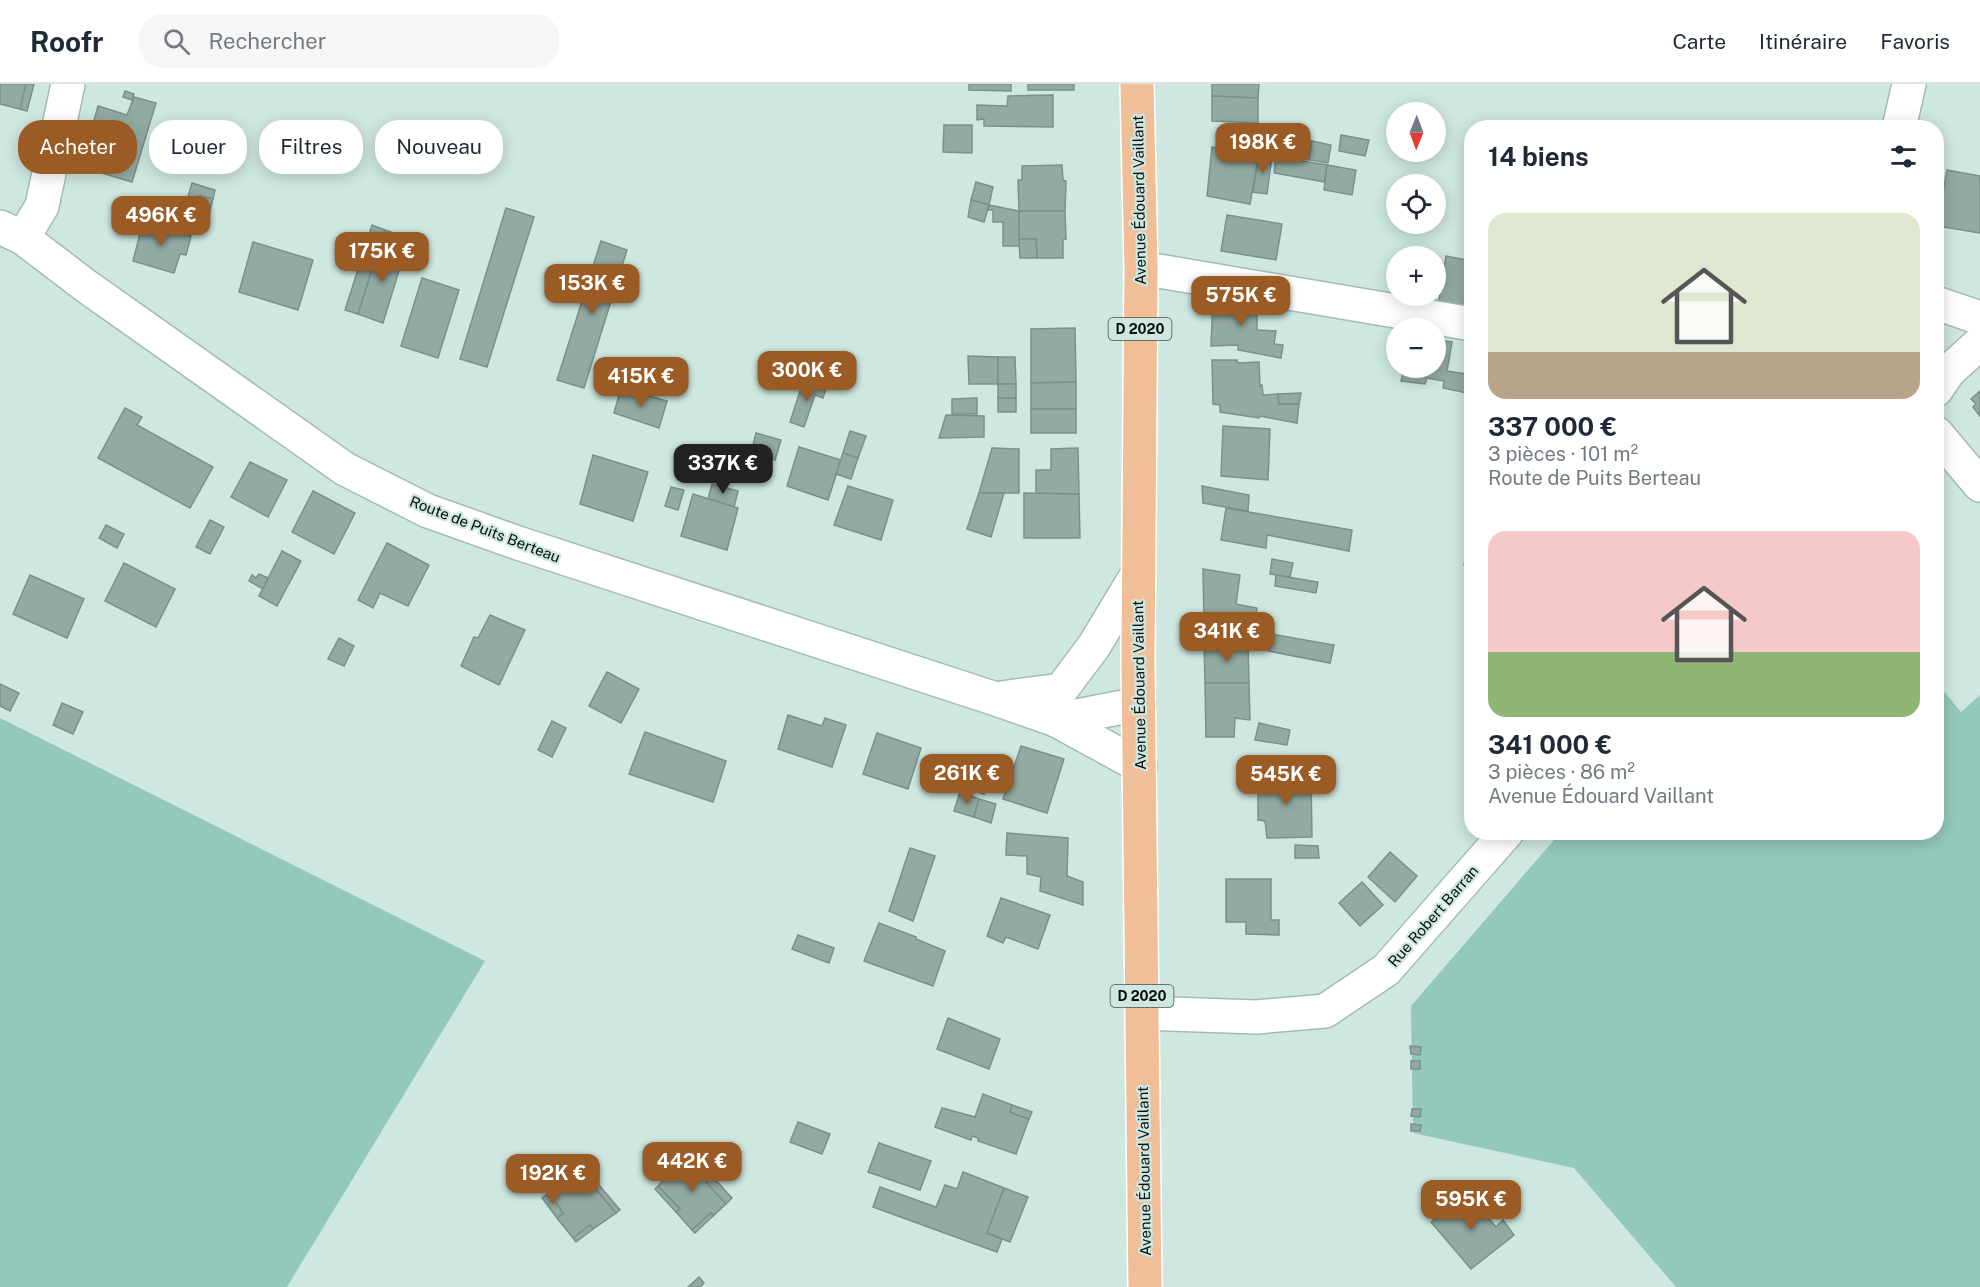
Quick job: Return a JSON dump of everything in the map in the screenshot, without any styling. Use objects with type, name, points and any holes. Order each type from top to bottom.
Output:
[{"type":"main road","name":"Avenue Édouard Vaillant","points":[[1137,84],[1141,268],[1138,573],[1145,1287]]},
{"type":"street","points":[[12,233],[42,206],[68,84]]},
{"type":"street","points":[[1901,120],[1909,84]]},
{"type":"street","name":"Route de Puits Berteau","points":[[12,233],[345,469],[428,511],[551,554],[996,699],[1058,705]]},
{"type":"street","points":[[1141,268],[1464,323]]},
{"type":"street","points":[[1944,306],[1980,318]]},
{"type":"street","points":[[1944,378],[1980,343]]},
{"type":"street","points":[[1944,442],[1980,484]]},
{"type":"street","points":[[1058,705],[1138,573]]},
{"type":"street","points":[[1058,705],[1139,704]]},
{"type":"street","points":[[1058,705],[1140,766]]},
{"type":"street","name":"Rue Robert Barran","points":[[1142,1013],[1256,1017],[1325,1011],[1386,970],[1500,840]]},
{"type":"green space","points":[[1944,691],[1961,712],[1980,695],[1980,1287],[1676,1287],[1574,1168],[1413,1133],[1411,1006],[1554,840],[1944,840]]},
{"type":"green space","points":[[0,718],[485,961],[287,1287],[0,1287]]},
{"type":"building","points":[[0,84],[26,84],[20,109],[0,104]]},
{"type":"building","points":[[26,84],[34,84],[27,111],[20,109]]},
{"type":"building","points":[[969,84],[1011,84],[1011,91],[969,90]]},
{"type":"building","points":[[1028,84],[1074,84],[1074,90],[1028,90]]},
{"type":"building","points":[[1212,84],[1259,84],[1258,98],[1212,96]]},
{"type":"building","points":[[125,91],[134,94],[132,100],[123,97]]},
{"type":"building","points":[[1053,95],[1053,127],[984,126],[984,119],[977,120],[977,105],[1007,106],[1008,96]]},
{"type":"building","points":[[1212,96],[1258,98],[1258,123],[1212,121]]},
{"type":"building","points":[[134,97],[156,103],[137,166],[137,120],[94,120],[98,106],[127,115]]},
{"type":"building","points":[[944,125],[972,125],[972,153],[943,152]]},
{"type":"building","points":[[1341,135],[1369,140],[1365,156],[1339,151]]},
{"type":"building","points":[[1292,137],[1312,141],[1309,160],[1272,155],[1275,139],[1291,141]]},
{"type":"building","points":[[1312,141],[1331,145],[1328,163],[1309,160]]},
{"type":"building","points":[[1212,147],[1259,154],[1250,204],[1207,196]]},
{"type":"building","points":[[1259,154],[1272,156],[1267,194],[1253,192]]},
{"type":"building","points":[[1276,157],[1327,165],[1325,182],[1274,173]]},
{"type":"building","points":[[1062,165],[1063,180],[1066,181],[1065,211],[1019,211],[1018,180],[1022,180],[1022,166]]},
{"type":"building","points":[[1327,165],[1356,170],[1352,195],[1324,190]]},
{"type":"building","points":[[1947,170],[1980,176],[1980,233],[1944,227],[1944,187]]},
{"type":"building","points":[[105,174],[134,174],[132,182]]},
{"type":"building","points":[[976,182],[993,187],[989,205],[971,200]]},
{"type":"building","points":[[192,183],[215,190],[213,199],[199,196],[193,218],[182,216]]},
{"type":"building","points":[[199,196],[213,199],[207,222],[193,218]]},
{"type":"building","points":[[147,198],[168,205],[164,221],[142,215]]},
{"type":"building","points":[[971,200],[989,205],[984,222],[968,217]]},
{"type":"building","points":[[989,205],[1019,211],[1020,246],[1003,246],[1003,222],[993,222],[993,210],[988,210]]},
{"type":"building","points":[[506,208],[534,217],[487,367],[460,359]]},
{"type":"building","points":[[1019,211],[1065,211],[1066,239],[1063,240],[1063,258],[1037,258],[1036,239],[1019,239]]},
{"type":"building","points":[[1227,215],[1282,224],[1276,260],[1221,251]]},
{"type":"building","points":[[143,222],[191,236],[186,255],[180,254],[174,273],[133,261]]},
{"type":"building","points":[[372,225],[385,230],[381,242],[368,238]]},
{"type":"building","points":[[385,230],[409,238],[405,251],[381,242]]},
{"type":"building","points":[[368,238],[381,242],[358,314],[345,310]]},
{"type":"building","points":[[1019,239],[1036,239],[1037,258],[1020,258]]},
{"type":"building","points":[[601,241],[627,250],[584,388],[557,380]]},
{"type":"building","points":[[253,242],[313,260],[298,310],[239,292]]},
{"type":"building","points":[[381,242],[405,251],[383,323],[358,314]]},
{"type":"building","points":[[1446,256],[1464,259],[1464,310],[1438,306],[1446,306]]},
{"type":"building","points":[[422,278],[459,290],[438,358],[401,346]]},
{"type":"building","points":[[1213,295],[1257,298],[1257,330],[1276,331],[1274,344],[1283,345],[1281,358],[1238,350],[1238,345],[1211,346]]},
{"type":"building","points":[[1075,328],[1076,382],[1031,383],[1031,329]]},
{"type":"building","points":[[1446,341],[1452,342],[1447,371],[1464,374],[1464,392],[1443,388],[1444,381],[1427,378],[1446,378]]},
{"type":"building","points":[[968,356],[998,357],[998,384],[969,384]]},
{"type":"building","points":[[998,357],[1015,357],[1016,384],[998,384]]},
{"type":"building","points":[[1212,360],[1237,360],[1238,363],[1259,362],[1260,386],[1262,385],[1263,395],[1278,394],[1279,404],[1299,404],[1297,423],[1220,412],[1220,405],[1213,404]]},
{"type":"building","points":[[1402,378],[1427,378],[1425,384],[1401,381]]},
{"type":"building","points":[[811,380],[827,385],[823,398],[815,395],[804,427],[790,422],[800,391],[806,392]]},
{"type":"building","points":[[1076,382],[1076,409],[1031,409],[1031,383]]},
{"type":"building","points":[[998,384],[1016,384],[1016,398],[998,398]]},
{"type":"building","points":[[621,388],[667,401],[659,428],[614,413]]},
{"type":"building","points":[[1980,391],[1980,416],[1973,407],[1976,404],[1971,399]]},
{"type":"building","points":[[1301,393],[1299,404],[1279,404],[1278,394]]},
{"type":"building","points":[[977,398],[977,414],[952,414],[952,399]]},
{"type":"building","points":[[998,398],[1016,398],[1016,412],[998,412]]},
{"type":"building","points":[[125,408],[142,417],[137,425],[213,467],[190,508],[98,458]]},
{"type":"building","points":[[1031,409],[1076,409],[1076,433],[1031,433]]},
{"type":"building","points":[[946,415],[984,416],[984,437],[939,438]]},
{"type":"building","points":[[1223,426],[1270,429],[1268,480],[1221,476]]},
{"type":"building","points":[[850,431],[866,436],[858,458],[843,453]]},
{"type":"building","points":[[756,433],[781,440],[775,460],[751,453]]},
{"type":"building","points":[[799,447],[841,460],[828,500],[787,486]]},
{"type":"building","points":[[992,448],[1019,449],[1019,493],[979,493]]},
{"type":"building","points":[[1078,448],[1079,494],[1036,494],[1036,470],[1051,470],[1051,449]]},
{"type":"building","points":[[843,453],[858,458],[851,479],[836,474]]},
{"type":"building","points":[[593,455],[648,472],[633,521],[580,504]]},
{"type":"building","points":[[250,462],[287,480],[268,517],[231,497]]},
{"type":"building","points":[[712,484],[738,491],[734,507],[708,499]]},
{"type":"building","points":[[848,486],[893,500],[881,540],[834,525]]},
{"type":"building","points":[[1202,486],[1249,495],[1248,511],[1203,503]]},
{"type":"building","points":[[671,487],[684,490],[678,510],[665,506]]},
{"type":"building","points":[[313,491],[355,513],[334,554],[292,532]]},
{"type":"building","points":[[979,493],[1004,493],[991,537],[967,529]]},
{"type":"building","points":[[1024,493],[1079,494],[1080,538],[1024,538]]},
{"type":"building","points":[[693,494],[738,508],[727,550],[681,536]]},
{"type":"building","points":[[1226,508],[1352,530],[1349,551],[1267,535],[1266,548],[1221,540]]},
{"type":"building","points":[[210,520],[224,527],[210,554],[196,547]]},
{"type":"building","points":[[106,525],[124,534],[117,548],[99,538]]},
{"type":"building","points":[[387,543],[429,565],[408,606],[380,593],[373,608],[358,600]]},
{"type":"building","points":[[282,551],[301,561],[277,606],[259,596]]},
{"type":"building","points":[[1272,559],[1293,563],[1290,577],[1270,574]]},
{"type":"building","points":[[124,563],[175,589],[156,627],[105,601]]},
{"type":"building","points":[[1203,569],[1240,575],[1236,604],[1257,608],[1251,631],[1204,623]]},
{"type":"building","points":[[259,574],[268,578],[263,589],[249,581],[252,575],[256,578]]},
{"type":"building","points":[[30,575],[84,599],[67,638],[13,614]]},
{"type":"building","points":[[1276,575],[1318,582],[1316,593],[1275,586]]},
{"type":"building","points":[[490,615],[525,630],[499,685],[461,666],[474,637],[478,638]]},
{"type":"building","points":[[1271,634],[1334,645],[1330,663],[1268,651]]},
{"type":"building","points":[[339,638],[354,646],[344,666],[328,659]]},
{"type":"building","points":[[1204,643],[1248,643],[1249,683],[1205,683]]},
{"type":"building","points":[[607,672],[639,689],[621,723],[589,706]]},
{"type":"building","points":[[1205,683],[1249,683],[1250,720],[1235,718],[1234,737],[1206,737]]},
{"type":"building","points":[[0,684],[19,693],[10,711],[0,706]]},
{"type":"building","points":[[62,703],[83,712],[73,734],[53,725]]},
{"type":"building","points":[[788,715],[822,726],[825,718],[846,725],[832,767],[778,749]]},
{"type":"building","points":[[552,721],[566,728],[552,757],[538,750]]},
{"type":"building","points":[[1259,723],[1290,730],[1287,745],[1255,740]]},
{"type":"building","points":[[645,732],[726,761],[713,802],[629,774]]},
{"type":"building","points":[[877,733],[921,748],[908,789],[863,774]]},
{"type":"building","points":[[1021,746],[1064,759],[1047,813],[1003,799]]},
{"type":"building","points":[[1006,765],[1014,767],[1011,779],[1002,775]]},
{"type":"building","points":[[963,767],[990,776],[984,794],[957,786]]},
{"type":"building","points":[[1258,777],[1311,777],[1312,837],[1267,838],[1265,821],[1258,820]]},
{"type":"building","points":[[960,792],[979,799],[974,817],[954,811]]},
{"type":"building","points":[[979,799],[996,804],[991,823],[974,817]]},
{"type":"building","points":[[1007,833],[1068,838],[1067,876],[1083,882],[1083,905],[1040,891],[1041,877],[1027,874],[1027,856],[1006,855]]},
{"type":"building","points":[[1295,845],[1318,846],[1319,858],[1295,858]]},
{"type":"building","points":[[910,848],[935,856],[913,921],[889,911]]},
{"type":"building","points":[[1390,852],[1417,876],[1395,902],[1368,877]]},
{"type":"building","points":[[1226,879],[1271,879],[1271,920],[1279,920],[1279,935],[1246,934],[1246,922],[1226,922]]},
{"type":"building","points":[[1362,882],[1383,905],[1360,926],[1339,903]]},
{"type":"building","points":[[1001,898],[1050,915],[1038,949],[1006,937],[1003,943],[987,936]]},
{"type":"building","points":[[879,923],[945,951],[933,986],[864,961]]},
{"type":"building","points":[[798,935],[834,948],[829,963],[792,949]]},
{"type":"building","points":[[948,1018],[1000,1039],[989,1069],[937,1049]]},
{"type":"building","points":[[1410,1046],[1421,1047],[1420,1055],[1411,1054]]},
{"type":"building","points":[[1411,1061],[1420,1061],[1420,1069],[1411,1069]]},
{"type":"building","points":[[983,1094],[1012,1105],[1010,1112],[1029,1119],[1016,1154],[978,1141],[978,1138],[972,1136],[971,1140],[935,1127],[942,1108],[975,1117]]},
{"type":"building","points":[[1012,1105],[1032,1112],[1029,1119],[1010,1112]]},
{"type":"building","points":[[1412,1109],[1421,1109],[1420,1117],[1411,1116]]},
{"type":"building","points":[[798,1122],[830,1134],[822,1154],[790,1142]]},
{"type":"building","points":[[1411,1124],[1421,1125],[1420,1131],[1411,1131]]},
{"type":"building","points":[[879,1143],[931,1161],[920,1190],[868,1172]]},
{"type":"building","points":[[690,1154],[694,1157],[677,1173],[674,1169]]},
{"type":"building","points":[[694,1157],[712,1176],[706,1182],[726,1204],[713,1216],[711,1213],[692,1230],[676,1212],[680,1209],[658,1186],[674,1169],[677,1173]]},
{"type":"building","points":[[585,1166],[587,1168],[567,1183],[564,1181]]},
{"type":"building","points":[[587,1168],[599,1185],[595,1188],[616,1213],[593,1229],[590,1225],[573,1238],[557,1218],[563,1213],[549,1193]]},
{"type":"building","points":[[963,1172],[1004,1188],[987,1233],[1002,1239],[997,1252],[873,1207],[880,1187],[936,1207],[945,1185],[957,1189]]},
{"type":"building","points":[[712,1176],[732,1198],[726,1204],[706,1182]]},
{"type":"building","points":[[599,1185],[620,1210],[616,1213],[595,1188]]},
{"type":"building","points":[[658,1186],[680,1209],[676,1212],[655,1189]]},
{"type":"building","points":[[1004,1188],[1028,1197],[1010,1242],[987,1233]]},
{"type":"building","points":[[549,1193],[563,1213],[557,1218],[542,1198]]},
{"type":"building","points":[[1467,1193],[1496,1227],[1503,1220],[1514,1235],[1471,1269],[1431,1222]]},
{"type":"building","points":[[711,1213],[713,1216],[695,1233],[692,1230]]},
{"type":"building","points":[[590,1225],[593,1229],[576,1242],[573,1238]]},
{"type":"building","points":[[699,1277],[704,1283],[700,1287],[688,1287]]}]
